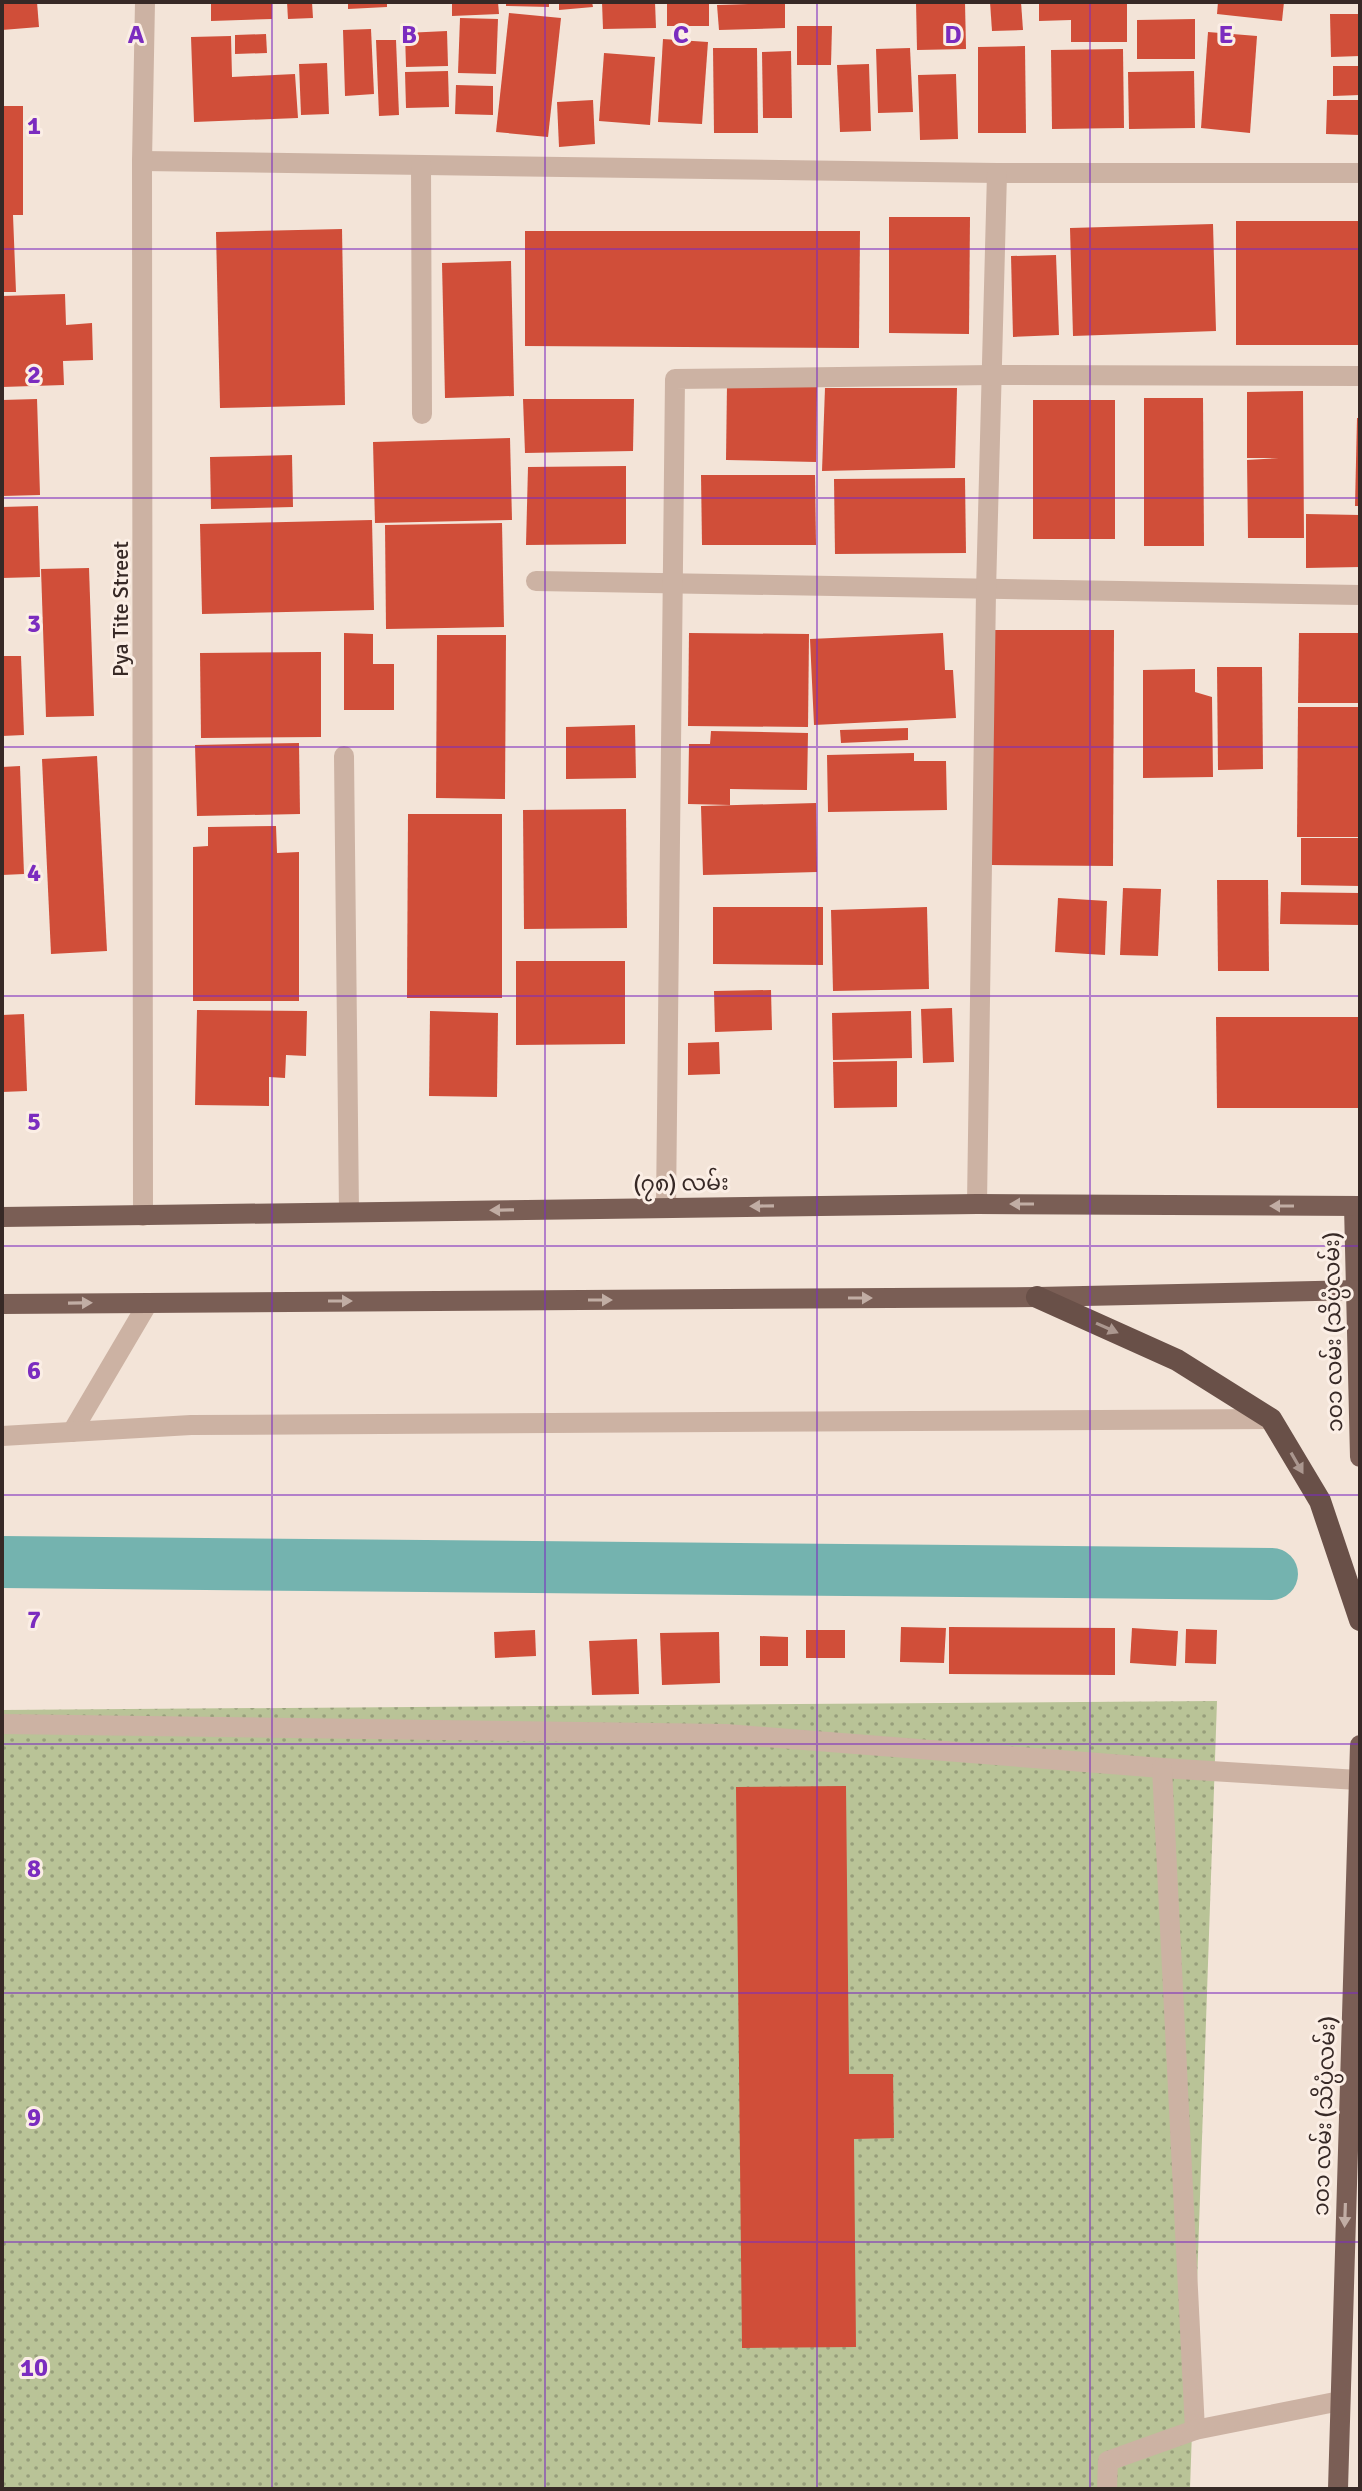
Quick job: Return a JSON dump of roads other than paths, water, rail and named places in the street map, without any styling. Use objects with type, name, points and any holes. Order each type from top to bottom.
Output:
[{"type":"highway","points":[[1037,1297],[1177,1360],[1271,1419],[1320,1501],[1360,1620]]},
{"type":"main road","name":"(၇၈) လမ်း","points":[[2,1217],[977,1204],[1357,1206]]},
{"type":"main road","name":"၁၀၁ လမ်း (သိပ္ပံလမ်း)","points":[[1357,1206],[1360,1457]]},
{"type":"main road","points":[[2,1304],[1037,1297],[1357,1290]]},
{"type":"main road","name":"၁၀၁ လမ်း (သိပ္ပံလမ်း)","points":[[1338,2489],[1360,1745]]},
{"type":"street","name":"Pya Tite Street","points":[[143,1216],[142,161],[145,2]]},
{"type":"street","points":[[142,161],[997,173],[1360,173]]},
{"type":"street","points":[[421,165],[422,414]]},
{"type":"street","points":[[977,1204],[986,591],[997,173]]},
{"type":"street","points":[[666,1207],[675,379],[992,375],[1360,376]]},
{"type":"street","points":[[536,581],[1360,595]]},
{"type":"street","points":[[344,756],[349,1212]]},
{"type":"street","points":[[72,1432],[148,1303]]},
{"type":"street","points":[[2,1436],[191,1425],[1271,1419]]},
{"type":"street","points":[[2,1724],[726,1734],[1358,1780]]},
{"type":"street","points":[[1162,1768],[1195,2430]]},
{"type":"street","points":[[1107,2489],[1108,2461],[1195,2430],[1340,2401]]},
{"type":"waterway","points":[[2,1562],[1272,1574]]}]
